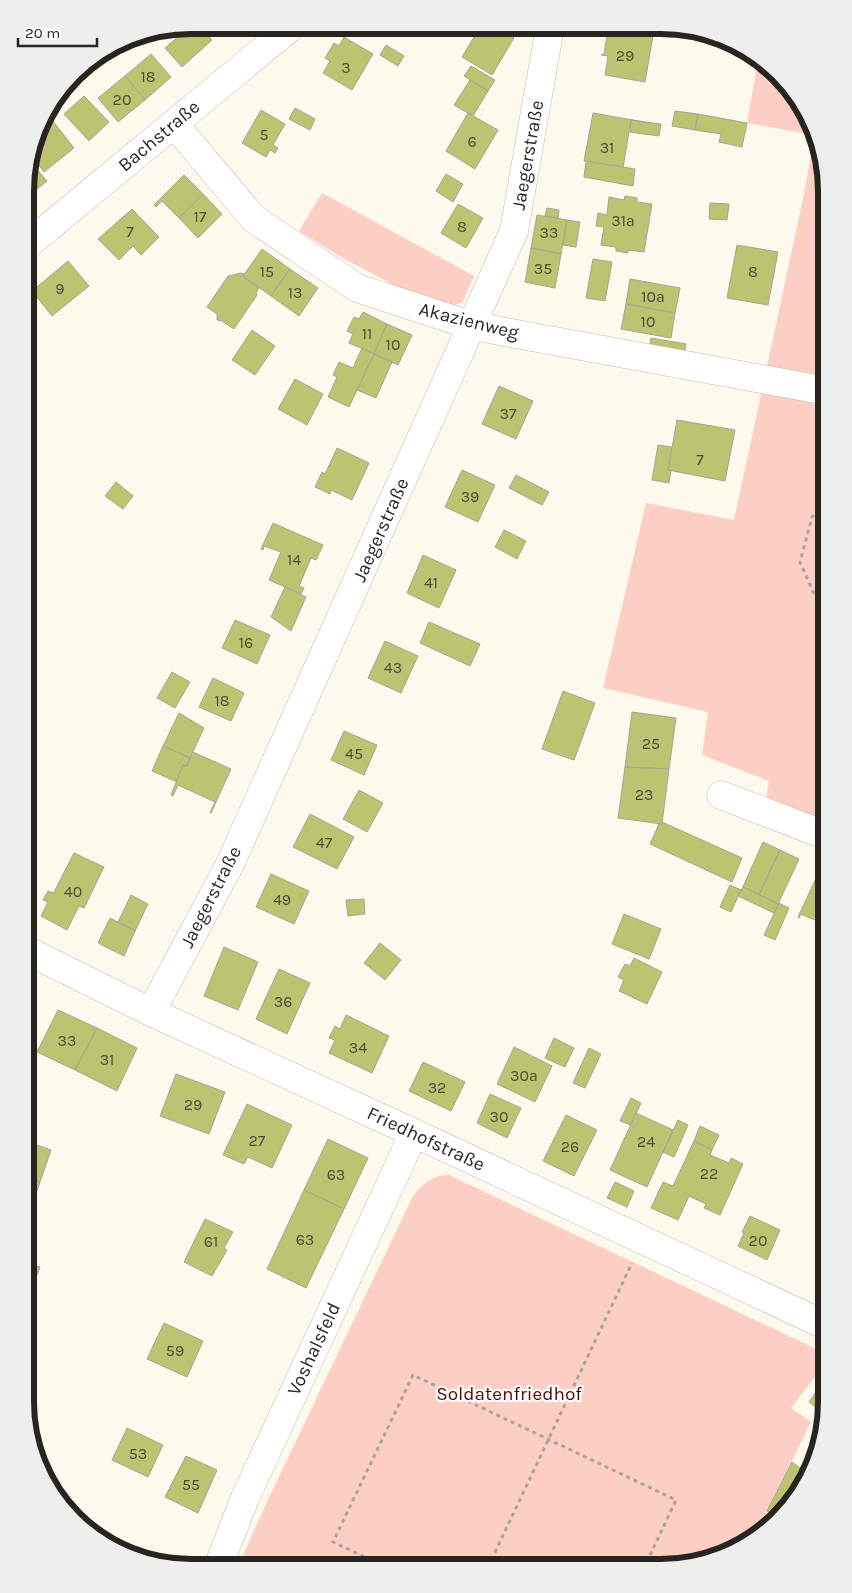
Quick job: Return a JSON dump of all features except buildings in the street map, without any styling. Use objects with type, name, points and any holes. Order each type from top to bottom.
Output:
[{"type":"street","name":"Bachstraße","points":[[34,239],[282,34]]},
{"type":"street","name":"Jaegerstraße","points":[[151,1012],[230,864],[514,231],[549,34]]},
{"type":"street","name":"Akazienweg","points":[[174,124],[254,219],[357,288],[473,326],[818,389]]},
{"type":"street","points":[[721,795],[818,833]]},
{"type":"street","name":"Friedhofstraße","points":[[34,954],[151,1012],[818,1322]]},
{"type":"street","name":"Voshalsfeld","points":[[221,1559],[245,1498],[414,1133]]},
{"type":"path","points":[[818,510],[812,517],[800,562],[818,603]]},
{"type":"path","points":[[492,1559],[643,1240]]},
{"type":"path","points":[[369,1559],[333,1542],[413,1375],[676,1500],[648,1559]]},
{"type":"green space","points":[[757,66],[779,87],[792,103],[807,134],[747,123]]},
{"type":"green space","points":[[812,149],[817,170],[818,191],[818,822],[766,799],[769,781],[702,755],[708,712],[603,688],[646,503],[734,520]]},
{"type":"green space","points":[[322,193],[474,276],[462,303],[444,307],[394,285],[348,261],[299,231]]},
{"type":"green space","name":"Soldatenfriedhof","points":[[449,1175],[818,1350],[818,1373],[791,1408],[811,1422],[761,1523],[757,1527],[740,1538],[712,1551],[682,1558],[242,1559],[413,1196],[421,1187],[437,1177]]}]
